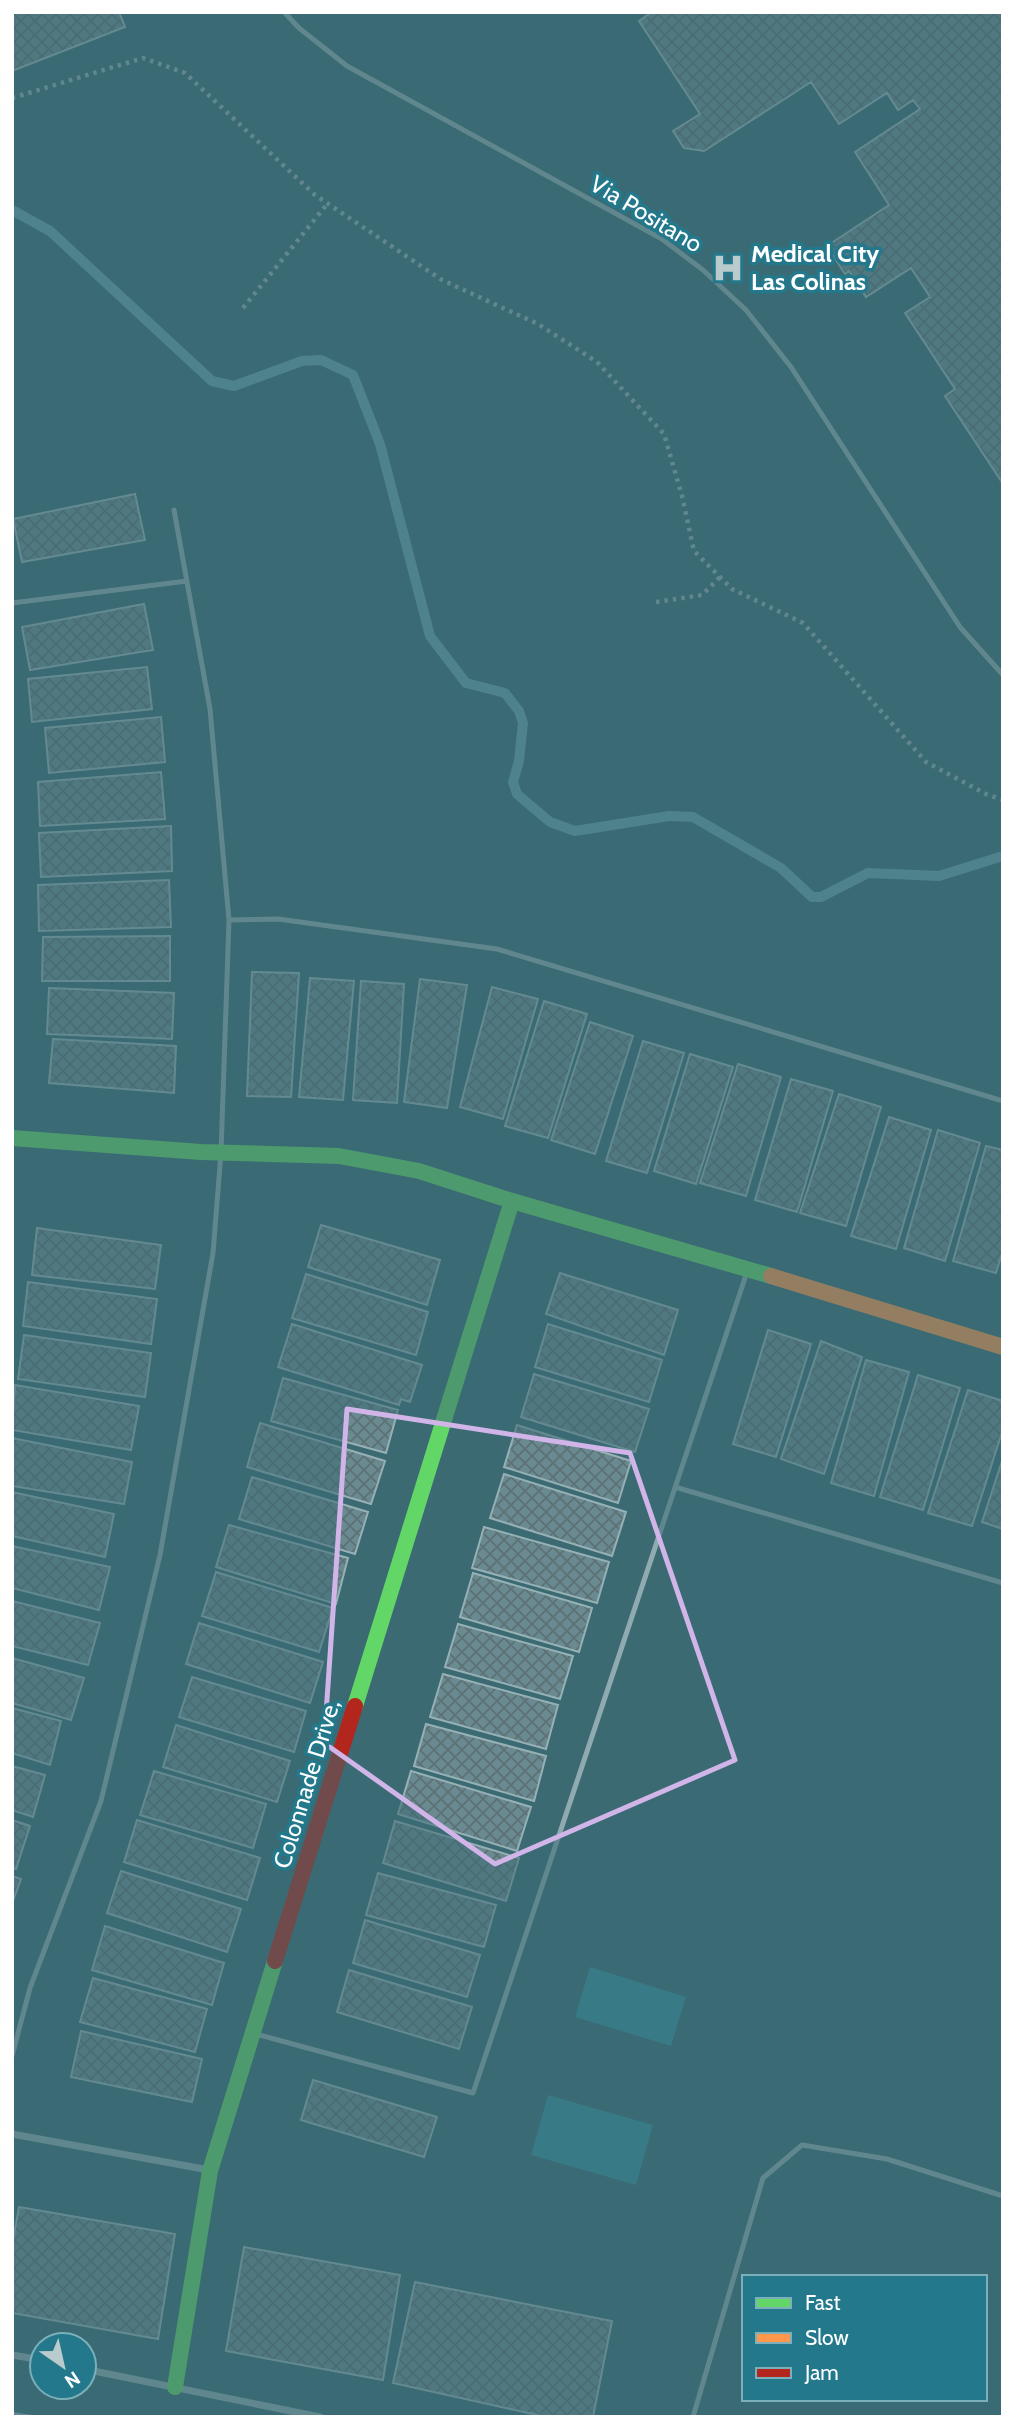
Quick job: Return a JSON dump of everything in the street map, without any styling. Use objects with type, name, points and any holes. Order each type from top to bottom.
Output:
[{"type":"street","points":[[12,1139],[221,1153],[339,1156],[419,1171],[1003,1347]]},
{"type":"street","name":"Colonnade Drive,","points":[[175,2387],[210,2171],[512,1201]]},
{"type":"street","points":[[12,2134],[210,2171]]},
{"type":"street","points":[[98,2372],[320,2417]]},
{"type":"lane","name":"Via Positano","points":[[284,12],[299,28],[348,66],[662,239],[703,270],[746,310],[791,367],[960,627],[1003,675]]},
{"type":"lane","points":[[12,2056],[30,1988],[101,1801],[157,1568],[213,1253],[221,1153],[229,920],[209,709],[174,510]]},
{"type":"lane","points":[[12,603],[187,581]]},
{"type":"lane","points":[[229,920],[278,919],[496,949],[1003,1101]]},
{"type":"lane","points":[[253,2033],[473,2093],[748,1269]]},
{"type":"lane","points":[[675,1487],[1003,1583]]},
{"type":"lane","points":[[693,2417],[763,2178],[802,2145],[887,2159],[1003,2196]]},
{"type":"path","points":[[12,98],[142,58],[185,73],[316,195],[442,280],[538,324],[597,362],[664,434],[694,551],[733,589],[803,623],[851,674],[926,762],[986,794],[1003,800]]},
{"type":"path","points":[[243,308],[328,203]]},
{"type":"path","points":[[656,602],[702,595],[720,577]]},
{"type":"highlighted area","points":[[347,1409],[630,1453],[735,1760],[495,1864],[324,1743]]},
{"type":"shaded area","points":[[590,1967],[686,1997],[671,2046],[575,2017]]},
{"type":"shaded area","points":[[548,2095],[653,2125],[636,2185],[531,2155]]},
{"type":"building","points":[[119,12],[125,27],[12,71],[12,14]]},
{"type":"building","points":[[652,12],[1003,12],[1003,484],[945,396],[955,389],[905,313],[930,297],[911,268],[866,297],[849,271],[845,274],[827,246],[889,205],[855,152],[920,109],[913,100],[898,110],[887,93],[839,124],[811,82],[704,151],[684,148],[673,131],[700,114],[639,21]]},
{"type":"building","points":[[135,494],[145,540],[22,562],[13,519]]},
{"type":"building","points":[[144,604],[153,650],[30,670],[22,627]]},
{"type":"building","points":[[147,667],[152,709],[32,722],[28,679]]},
{"type":"building","points":[[161,717],[165,762],[49,773],[45,728]]},
{"type":"building","points":[[161,772],[165,819],[40,826],[38,782]]},
{"type":"building","points":[[171,826],[172,871],[41,877],[39,833]]},
{"type":"building","points":[[169,880],[171,927],[39,931],[38,885]]},
{"type":"building","points":[[170,936],[170,981],[42,981],[43,937]]},
{"type":"building","points":[[252,972],[299,973],[291,1097],[247,1096]]},
{"type":"building","points":[[310,978],[354,981],[343,1100],[299,1097]]},
{"type":"building","points":[[420,979],[467,985],[447,1108],[404,1102]]},
{"type":"building","points":[[361,981],[404,984],[397,1103],[353,1100]]},
{"type":"building","points":[[492,987],[538,999],[503,1119],[460,1107]]},
{"type":"building","points":[[49,988],[174,993],[172,1039],[47,1034]]},
{"type":"building","points":[[544,1001],[587,1014],[548,1138],[505,1126]]},
{"type":"building","points":[[590,1022],[633,1036],[595,1154],[551,1140]]},
{"type":"building","points":[[53,1039],[176,1046],[174,1093],[49,1083]]},
{"type":"building","points":[[643,1041],[684,1053],[647,1173],[606,1161]]},
{"type":"building","points":[[690,1054],[733,1067],[696,1184],[654,1171]]},
{"type":"building","points":[[738,1064],[781,1077],[746,1196],[700,1183]]},
{"type":"building","points":[[791,1079],[833,1091],[797,1212],[755,1200]]},
{"type":"building","points":[[839,1094],[881,1107],[846,1226],[800,1213]]},
{"type":"building","points":[[889,1117],[931,1130],[896,1249],[851,1236]]},
{"type":"building","points":[[938,1130],[980,1143],[945,1261],[904,1248]]},
{"type":"building","points":[[986,1146],[1003,1150],[1003,1250],[996,1273],[953,1261]]},
{"type":"building","points":[[321,1225],[440,1260],[427,1305],[308,1267]]},
{"type":"building","points":[[37,1228],[161,1245],[155,1289],[32,1275]]},
{"type":"building","points":[[560,1273],[678,1310],[664,1355],[546,1314]]},
{"type":"building","points":[[306,1274],[428,1312],[416,1355],[292,1318]]},
{"type":"building","points":[[28,1282],[157,1299],[151,1344],[23,1326]]},
{"type":"building","points":[[292,1324],[422,1365],[410,1402],[401,1399],[399,1405],[278,1367]]},
{"type":"building","points":[[548,1324],[662,1360],[649,1402],[535,1367]]},
{"type":"building","points":[[768,1330],[811,1344],[776,1457],[733,1444]]},
{"type":"building","points":[[24,1335],[151,1353],[145,1397],[18,1379]]},
{"type":"building","points":[[821,1341],[862,1357],[824,1474],[781,1459]]},
{"type":"building","points":[[866,1360],[909,1372],[874,1496],[831,1483]]},
{"type":"building","points":[[534,1374],[649,1409],[635,1452],[521,1417]]},
{"type":"building","points":[[918,1375],[960,1388],[923,1510],[880,1497]]},
{"type":"building","points":[[283,1378],[398,1410],[386,1453],[271,1421]]},
{"type":"building","points":[[15,1385],[139,1406],[131,1450],[12,1430]]},
{"type":"building","points":[[968,1390],[1003,1401],[1003,1429],[972,1526],[928,1513]]},
{"type":"building","points":[[260,1423],[385,1461],[371,1504],[247,1467]]},
{"type":"building","points":[[517,1425],[631,1461],[618,1503],[504,1467]]},
{"type":"building","points":[[12,1438],[132,1462],[124,1504],[12,1486]]},
{"type":"building","points":[[1003,1458],[1003,1529],[982,1522]]},
{"type":"building","points":[[504,1474],[626,1512],[612,1556],[490,1518]]},
{"type":"building","points":[[252,1477],[368,1512],[355,1554],[239,1519]]},
{"type":"building","points":[[12,1492],[114,1514],[105,1557],[12,1536]]},
{"type":"building","points":[[229,1525],[348,1558],[336,1604],[216,1567]]},
{"type":"building","points":[[484,1527],[609,1562],[597,1603],[472,1568]]},
{"type":"building","points":[[12,1546],[110,1567],[99,1610],[12,1588]]},
{"type":"building","points":[[216,1572],[333,1608],[319,1652],[202,1616]]},
{"type":"building","points":[[473,1573],[592,1608],[579,1652],[460,1617]]},
{"type":"building","points":[[12,1601],[100,1623],[88,1665],[12,1646]]},
{"type":"building","points":[[199,1623],[323,1662],[310,1703],[186,1664]]},
{"type":"building","points":[[458,1624],[573,1656],[560,1699],[445,1667]]},
{"type":"building","points":[[12,1658],[84,1678],[71,1720],[12,1703]]},
{"type":"building","points":[[443,1674],[558,1705],[546,1749],[430,1717]]},
{"type":"building","points":[[192,1677],[306,1711],[294,1752],[179,1717]]},
{"type":"building","points":[[12,1708],[61,1721],[50,1765],[12,1753]]},
{"type":"building","points":[[426,1724],[546,1756],[534,1801],[414,1766]]},
{"type":"building","points":[[176,1725],[290,1761],[277,1802],[163,1767]]},
{"type":"building","points":[[12,1766],[45,1775],[33,1817],[12,1810]]},
{"type":"building","points":[[154,1771],[266,1804],[253,1848],[140,1815]]},
{"type":"building","points":[[411,1771],[531,1807],[517,1851],[398,1814]]},
{"type":"building","points":[[12,1820],[30,1826],[16,1869],[12,1868]]},
{"type":"building","points":[[137,1820],[260,1858],[247,1900],[124,1862]]},
{"type":"building","points":[[395,1821],[519,1858],[506,1901],[383,1863]]},
{"type":"building","points":[[121,1871],[241,1909],[227,1952],[107,1913]]},
{"type":"building","points":[[378,1873],[496,1905],[484,1947],[366,1915]]},
{"type":"building","points":[[12,1876],[21,1879],[12,1904]]},
{"type":"building","points":[[365,1920],[480,1955],[467,1997],[353,1963]]},
{"type":"building","points":[[105,1926],[224,1963],[212,2005],[92,1970]]},
{"type":"building","points":[[349,1970],[472,2007],[459,2049],[337,2012]]},
{"type":"building","points":[[93,1978],[207,2009],[195,2052],[80,2022]]},
{"type":"building","points":[[81,2031],[202,2059],[192,2102],[71,2077]]},
{"type":"building","points":[[313,2080],[437,2117],[424,2157],[301,2120]]},
{"type":"building","points":[[19,2207],[175,2234],[158,2339],[12,2313],[12,2246]]},
{"type":"building","points":[[244,2247],[400,2275],[383,2380],[226,2351]]},
{"type":"building","points":[[415,2282],[612,2321],[593,2417],[546,2417],[393,2383]]},
{"type":"building","points":[[12,2413],[39,2417],[12,2417]]},
{"type":"waterway","points":[[12,210],[50,231],[212,381],[234,386],[302,361],[321,360],[353,375],[380,444],[430,636],[466,683],[505,693],[519,711],[523,723],[519,761],[513,782],[517,794],[550,822],[575,831],[669,816],[693,817],[781,868],[812,897],[821,897],[868,873],[939,876],[1003,856]]},
{"type":"traffic: fast","points":[[12,1138],[201,1152],[339,1156],[419,1171],[512,1201],[771,1276]]},
{"type":"traffic: fast","points":[[355,1706],[512,1201]]},
{"type":"traffic: fast","points":[[175,2387],[210,2171],[275,1961]]},
{"type":"traffic: slow","points":[[771,1276],[1003,1347]]},
{"type":"traffic: jam","points":[[275,1961],[355,1706]]},
{"type":"place","name":"Medical City Las Colinas","points":[[728,268]]}]
